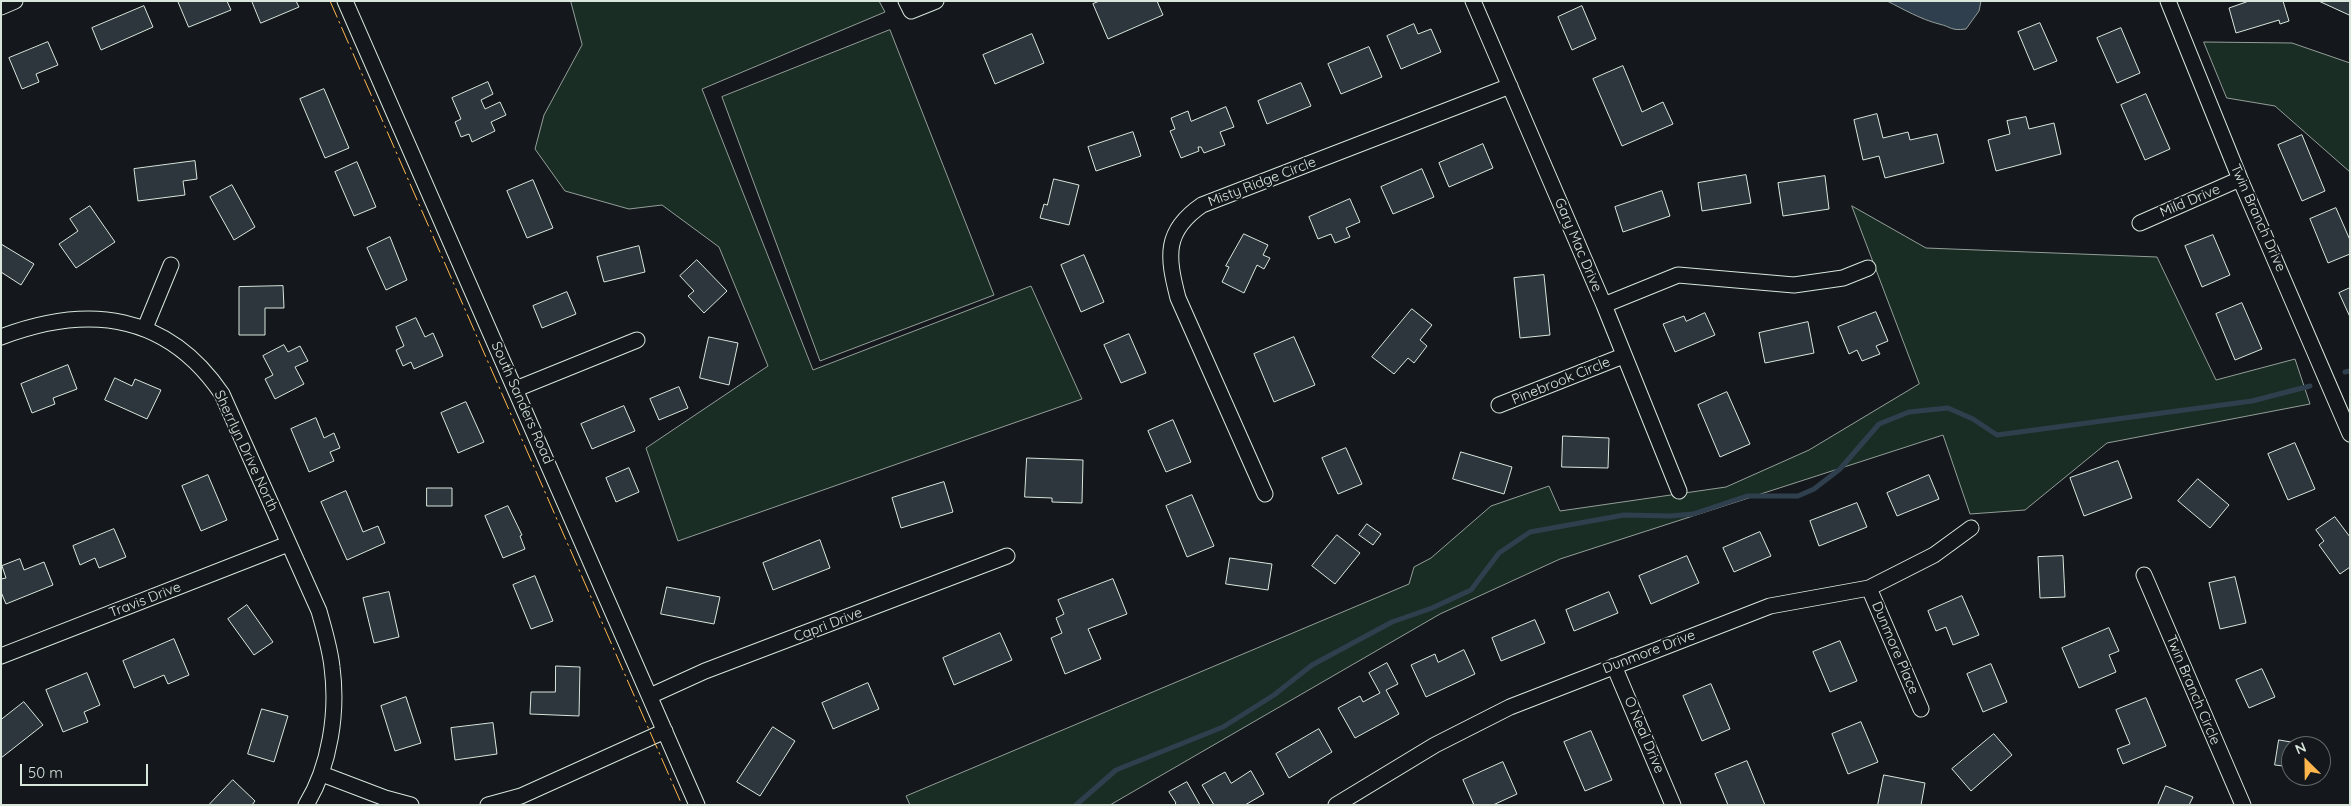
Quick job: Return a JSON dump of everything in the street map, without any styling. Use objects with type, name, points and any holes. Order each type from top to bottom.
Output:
[{"type":"street","points":[[1,7],[15,1]]},
{"type":"street","name":"South Sanders Road","points":[[345,1],[697,805]]},
{"type":"street","points":[[908,6],[936,1]]},
{"type":"street","name":"Gary Mac Drive","points":[[1473,1],[1604,304],[1623,356],[1679,491]]},
{"type":"street","name":"Twin Branch Drive","points":[[2168,1],[2240,180],[2350,434]]},
{"type":"street","name":"Misty Ridge Circle","points":[[1265,494],[1178,298],[1172,274],[1170,251],[1176,233],[1185,217],[1202,205],[1510,86]]},
{"type":"street","name":"Mild Drive","points":[[2140,223],[2240,180]]},
{"type":"street","points":[[145,328],[171,265]]},
{"type":"street","points":[[1604,304],[1678,275],[1794,285],[1843,278],[1868,268]]},
{"type":"street","name":"Sherrlyn Drive North","points":[[1,337],[25,328],[76,319],[102,319],[145,328],[166,339],[202,368],[222,394],[319,611],[332,667],[333,710],[322,774],[306,805]]},
{"type":"street","points":[[516,389],[637,340]]},
{"type":"street","name":"Pinebrook Circle","points":[[1500,406],[1623,356]]},
{"type":"street","name":"Dunmore Drive","points":[[1336,805],[1435,745],[1510,707],[1770,606],[1868,588],[1934,555],[1971,528]]},
{"type":"street","name":"Travis Drive","points":[[1,656],[288,544]]},
{"type":"street","name":"Capri Drive","points":[[650,696],[706,671],[1008,556]]},
{"type":"street","name":"Twin Branch Circle","points":[[2144,575],[2243,805]]},
{"type":"street","name":"Dunmore Place","points":[[1868,588],[1921,709]]},
{"type":"street","name":"O Neal Drive","points":[[1614,666],[1673,805]]},
{"type":"street","points":[[488,805],[521,796],[665,731]]},
{"type":"street","points":[[322,774],[385,798],[411,805]]},
{"type":"green space","points":[[571,1],[879,1],[885,12],[702,89],[813,370],[1031,286],[1082,399],[678,541],[646,448],[768,366],[719,247],[662,205],[629,209],[565,191],[535,149],[544,115],[582,45]]},
{"type":"green space","points":[[890,30],[994,295],[820,361],[722,97]]},
{"type":"green space","points":[[2204,42],[2292,43],[2350,63],[2350,172],[2275,106],[2227,98]]},
{"type":"green space","points":[[1852,206],[1926,248],[2157,257],[2216,380],[2295,359],[2310,404],[2107,443],[2025,510],[1970,514],[1943,435],[1560,559],[1440,614],[1110,805],[910,805],[906,796],[1409,584],[1414,567],[1431,558],[1491,506],[1549,486],[1560,511],[1726,487],[1809,450],[1919,384]]},
{"type":"water","points":[[1887,1],[1981,1],[1979,11],[1966,29],[1957,29],[1925,20]]},
{"type":"building","points":[[178,1],[227,1],[231,10],[189,27]]},
{"type":"building","points":[[252,1],[296,1],[299,7],[261,23]]},
{"type":"building","points":[[1100,1],[1157,1],[1163,15],[1108,39],[1093,4]]},
{"type":"building","points":[[2249,1],[2283,1],[2289,21],[2280,24],[2279,20],[2236,33],[2229,8]]},
{"type":"building","points":[[2319,1],[2350,1],[2350,15]]},
{"type":"building","points":[[144,6],[153,27],[101,50],[92,28]]},
{"type":"building","points":[[1582,6],[1596,39],[1572,50],[1558,17]]},
{"type":"building","points":[[2040,23],[2057,61],[2034,70],[2018,32]]},
{"type":"building","points":[[1414,24],[1418,34],[1431,29],[1441,52],[1401,69],[1387,36]]},
{"type":"building","points":[[2121,28],[2140,73],[2117,83],[2097,38]]},
{"type":"building","points":[[1032,34],[1044,63],[995,84],[983,55]]},
{"type":"building","points":[[48,42],[58,65],[36,74],[39,82],[22,89],[9,58]]},
{"type":"building","points":[[1369,47],[1382,77],[1341,94],[1328,64]]},
{"type":"building","points":[[1623,66],[1642,112],[1663,102],[1673,124],[1622,146],[1593,79]]},
{"type":"building","points":[[488,82],[493,94],[481,100],[485,109],[500,102],[506,115],[491,122],[495,131],[472,142],[469,134],[461,137],[455,122],[461,119],[452,98]]},
{"type":"building","points":[[1301,83],[1311,106],[1267,124],[1258,101]]},
{"type":"building","points":[[324,89],[349,148],[325,158],[300,99]]},
{"type":"building","points":[[2146,94],[2170,149],[2145,160],[2121,105]]},
{"type":"building","points":[[1226,107],[1234,127],[1220,132],[1225,145],[1204,153],[1201,147],[1198,147],[1199,151],[1181,158],[1170,131],[1175,129],[1171,118],[1188,111],[1191,121]]},
{"type":"building","points":[[1877,114],[1883,138],[1908,132],[1910,140],[1937,134],[1944,163],[1885,178],[1879,156],[1863,160],[1854,120]]},
{"type":"building","points":[[2026,117],[2029,129],[2054,123],[2061,154],[1996,171],[1988,140],[2010,134],[2007,121]]},
{"type":"building","points":[[1133,132],[1141,156],[1096,171],[1088,147]]},
{"type":"building","points":[[2302,135],[2325,191],[2302,201],[2278,145]]},
{"type":"building","points":[[1483,144],[1493,168],[1449,187],[1439,163]]},
{"type":"building","points":[[195,161],[197,179],[183,181],[185,195],[138,201],[134,169]]},
{"type":"building","points":[[357,162],[376,207],[354,216],[335,172]]},
{"type":"building","points":[[1422,169],[1434,197],[1393,214],[1381,187]]},
{"type":"building","points":[[1746,175],[1751,203],[1702,211],[1698,183]]},
{"type":"building","points":[[1825,176],[1829,209],[1783,216],[1778,183]]},
{"type":"building","points":[[1054,179],[1079,185],[1069,225],[1040,218],[1044,204],[1047,205]]},
{"type":"building","points":[[533,180],[553,228],[527,238],[507,191]]},
{"type":"building","points":[[232,185],[255,227],[234,240],[210,197]]},
{"type":"building","points":[[1662,191],[1670,216],[1623,232],[1615,207]]},
{"type":"building","points":[[1350,199],[1360,222],[1346,228],[1350,237],[1335,243],[1331,234],[1318,239],[1309,217]]},
{"type":"building","points":[[90,206],[115,242],[76,268],[59,244],[78,231],[70,219]]},
{"type":"building","points":[[2336,208],[2350,240],[2350,254],[2328,263],[2310,219]]},
{"type":"building","points":[[1244,234],[1268,245],[1263,255],[1270,258],[1264,269],[1257,265],[1244,293],[1222,282],[1229,267],[1226,266]]},
{"type":"building","points":[[2213,235],[2230,275],[2202,287],[2185,246]]},
{"type":"building","points":[[390,237],[407,280],[386,290],[367,248]]},
{"type":"building","points":[[1,244],[34,264],[21,285],[1,272]]},
{"type":"building","points":[[639,246],[645,272],[604,282],[597,257]]},
{"type":"building","points":[[1084,255],[1104,302],[1081,312],[1061,265]]},
{"type":"building","points":[[697,260],[727,291],[704,313],[688,296],[694,291],[680,276]]},
{"type":"building","points":[[1544,275],[1550,335],[1520,338],[1514,278]]},
{"type":"building","points":[[283,286],[284,308],[265,308],[265,335],[239,335],[239,287]]},
{"type":"building","points":[[2350,288],[2350,317],[2339,293]]},
{"type":"building","points":[[567,292],[576,314],[542,328],[533,306]]},
{"type":"building","points":[[2242,303],[2262,349],[2235,360],[2216,314]]},
{"type":"building","points":[[1412,309],[1432,325],[1420,340],[1427,346],[1414,363],[1408,358],[1394,374],[1372,357]]},
{"type":"building","points":[[1876,312],[1888,341],[1876,346],[1880,354],[1862,361],[1857,350],[1849,354],[1838,327]]},
{"type":"building","points":[[1705,313],[1715,335],[1675,352],[1663,324],[1684,316],[1686,321]]},
{"type":"building","points":[[416,318],[425,337],[433,333],[443,356],[414,369],[411,362],[403,366],[396,350],[404,346],[396,327]]},
{"type":"building","points":[[1808,322],[1814,353],[1765,363],[1759,333]]},
{"type":"building","points":[[1129,334],[1146,373],[1121,383],[1104,345]]},
{"type":"building","points":[[709,337],[738,343],[729,385],[700,378]]},
{"type":"building","points":[[1294,337],[1315,385],[1274,402],[1254,354]]},
{"type":"building","points":[[284,345],[288,352],[300,346],[308,361],[295,367],[304,384],[275,399],[265,379],[273,375],[263,356]]},
{"type":"building","points":[[68,365],[77,389],[53,398],[55,404],[32,413],[21,384]]},
{"type":"building","points":[[115,378],[132,386],[135,379],[161,390],[147,419],[105,400]]},
{"type":"building","points":[[679,387],[688,408],[659,420],[650,399]]},
{"type":"building","points":[[1727,392],[1750,444],[1720,457],[1698,405]]},
{"type":"building","points":[[466,402],[484,442],[458,453],[441,413]]},
{"type":"building","points":[[624,406],[635,431],[592,449],[581,424]]},
{"type":"building","points":[[316,418],[324,438],[334,433],[340,448],[330,452],[334,461],[309,472],[291,429]]},
{"type":"building","points":[[1173,420],[1191,462],[1166,472],[1148,431]]},
{"type":"building","points":[[1563,436],[1609,438],[1608,468],[1562,467]]},
{"type":"building","points":[[2295,443],[2315,489],[2288,500],[2268,454]]},
{"type":"building","points":[[1346,448],[1362,484],[1338,494],[1322,458]]},
{"type":"building","points":[[1461,452],[1512,467],[1504,494],[1453,479]]},
{"type":"building","points":[[1027,458],[1083,460],[1082,503],[1052,502],[1052,498],[1025,497]]},
{"type":"building","points":[[2118,461],[2132,498],[2084,516],[2070,478]]},
{"type":"building","points":[[629,468],[639,492],[616,502],[606,478]]},
{"type":"building","points":[[208,475],[227,520],[201,531],[182,486]]},
{"type":"building","points":[[1929,475],[1939,499],[1897,516],[1887,493]]},
{"type":"building","points":[[2198,479],[2229,505],[2210,528],[2178,501]]},
{"type":"building","points":[[944,482],[953,512],[901,528],[892,498]]},
{"type":"building","points":[[427,488],[452,488],[452,506],[427,506]]},
{"type":"building","points":[[346,491],[363,532],[378,526],[385,543],[347,560],[321,502]]},
{"type":"building","points":[[1192,495],[1214,546],[1187,557],[1166,506]]},
{"type":"building","points":[[1857,503],[1867,527],[1819,546],[1810,521]]},
{"type":"building","points":[[508,506],[522,535],[520,536],[525,549],[503,558],[485,516]]},
{"type":"building","points":[[2335,517],[2350,537],[2350,567],[2340,574],[2319,545],[2324,541],[2316,530]]},
{"type":"building","points":[[1367,524],[1381,534],[1373,545],[1359,535]]},
{"type":"building","points":[[114,529],[126,557],[99,568],[95,558],[80,565],[73,546]]},
{"type":"building","points":[[1760,532],[1771,556],[1734,572],[1723,548]]},
{"type":"building","points":[[1337,535],[1360,553],[1335,584],[1312,566]]},
{"type":"building","points":[[820,540],[830,568],[773,590],[763,563]]},
{"type":"building","points":[[1687,556],[1699,583],[1651,604],[1639,576]]},
{"type":"building","points":[[2063,556],[2065,597],[2040,598],[2038,557]]},
{"type":"building","points":[[1230,558],[1272,564],[1268,590],[1226,584]]},
{"type":"building","points":[[20,559],[24,570],[44,562],[53,585],[6,604],[1,592],[1,579],[6,578],[2,566]]},
{"type":"building","points":[[535,576],[553,621],[531,629],[513,585]]},
{"type":"building","points":[[2235,577],[2246,623],[2220,629],[2209,583]]},
{"type":"building","points":[[1113,579],[1127,614],[1088,629],[1101,659],[1065,674],[1051,638],[1062,633],[1056,618],[1064,614],[1058,600]]},
{"type":"building","points":[[667,587],[720,597],[714,624],[661,614]]},
{"type":"building","points":[[389,592],[399,637],[374,643],[363,598]]},
{"type":"building","points":[[1609,592],[1618,613],[1574,631],[1566,610]]},
{"type":"building","points":[[1962,596],[1979,635],[1953,645],[1946,627],[1936,631],[1928,611]]},
{"type":"building","points":[[247,605],[273,642],[254,655],[228,619]]},
{"type":"building","points":[[1535,620],[1545,643],[1501,661],[1492,638]]},
{"type":"building","points":[[2109,628],[2119,651],[2109,655],[2116,672],[2079,688],[2062,648]]},
{"type":"building","points":[[1000,633],[1012,660],[954,685],[943,658]]},
{"type":"building","points":[[174,639],[189,675],[168,684],[164,675],[134,688],[123,661]]},
{"type":"building","points":[[1840,641],[1857,681],[1830,692],[1813,652]]},
{"type":"building","points":[[1464,650],[1475,674],[1426,697],[1411,665],[1435,654],[1438,662]]},
{"type":"building","points":[[1387,663],[1398,684],[1386,690],[1399,714],[1355,738],[1338,708],[1360,696],[1363,702],[1380,693],[1369,673]]},
{"type":"building","points":[[1991,664],[2007,702],[1983,712],[1967,674]]},
{"type":"building","points":[[556,666],[580,667],[579,716],[530,714],[531,692],[555,692]]},
{"type":"building","points":[[2262,669],[2275,697],[2249,708],[2236,680]]},
{"type":"building","points":[[87,673],[100,705],[84,712],[88,722],[63,732],[46,690]]},
{"type":"building","points":[[868,683],[879,709],[833,729],[822,703]]},
{"type":"building","points":[[1711,684],[1730,729],[1702,741],[1683,696]]},
{"type":"building","points":[[406,697],[421,743],[395,751],[381,706]]},
{"type":"building","points":[[2146,698],[2166,746],[2123,764],[2117,749],[2130,744],[2116,710]]},
{"type":"building","points":[[24,702],[43,725],[1,758],[1,720]]},
{"type":"building","points":[[262,709],[288,716],[274,762],[248,754]]},
{"type":"building","points":[[1861,722],[1878,762],[1848,774],[1832,734]]},
{"type":"building","points":[[493,723],[497,754],[455,760],[451,728]]},
{"type":"building","points":[[773,727],[795,741],[760,796],[737,782]]},
{"type":"building","points":[[1319,729],[1332,752],[1289,778],[1276,754]]},
{"type":"building","points":[[1591,731],[1612,780],[1585,791],[1564,742]]},
{"type":"building","points":[[1994,734],[2012,755],[1971,791],[1952,769]]},
{"type":"building","points":[[2279,740],[2281,740],[2281,766],[2275,765]]},
{"type":"building","points":[[1747,761],[1765,805],[1728,805],[1715,774]]},
{"type":"building","points":[[1503,762],[1517,794],[1493,805],[1474,805],[1463,780]]},
{"type":"building","points":[[1251,771],[1264,794],[1245,805],[1214,805],[1202,785],[1225,772],[1231,783]]},
{"type":"building","points":[[1884,775],[1925,783],[1921,805],[1878,805]]},
{"type":"building","points":[[233,780],[255,801],[252,805],[209,805]]},
{"type":"building","points":[[1187,782],[1200,805],[1174,805],[1176,803],[1169,792]]},
{"type":"building","points":[[2166,786],[2193,797],[2189,805],[2158,805]]},
{"type":"waterway","points":[[2345,372],[2350,371]]},
{"type":"waterway","points":[[1076,805],[1116,770],[1223,727],[1274,695],[1312,665],[1392,622],[1432,608],[1471,590],[1499,553],[1530,532],[1624,515],[1670,516],[1693,514],[1747,496],[1798,496],[1814,489],[1840,469],[1879,424],[1909,412],[1948,408],[1973,419],[1997,435],[2252,401],[2310,386]]},
{"type":"power","points":[[330,1],[682,805]]}]
